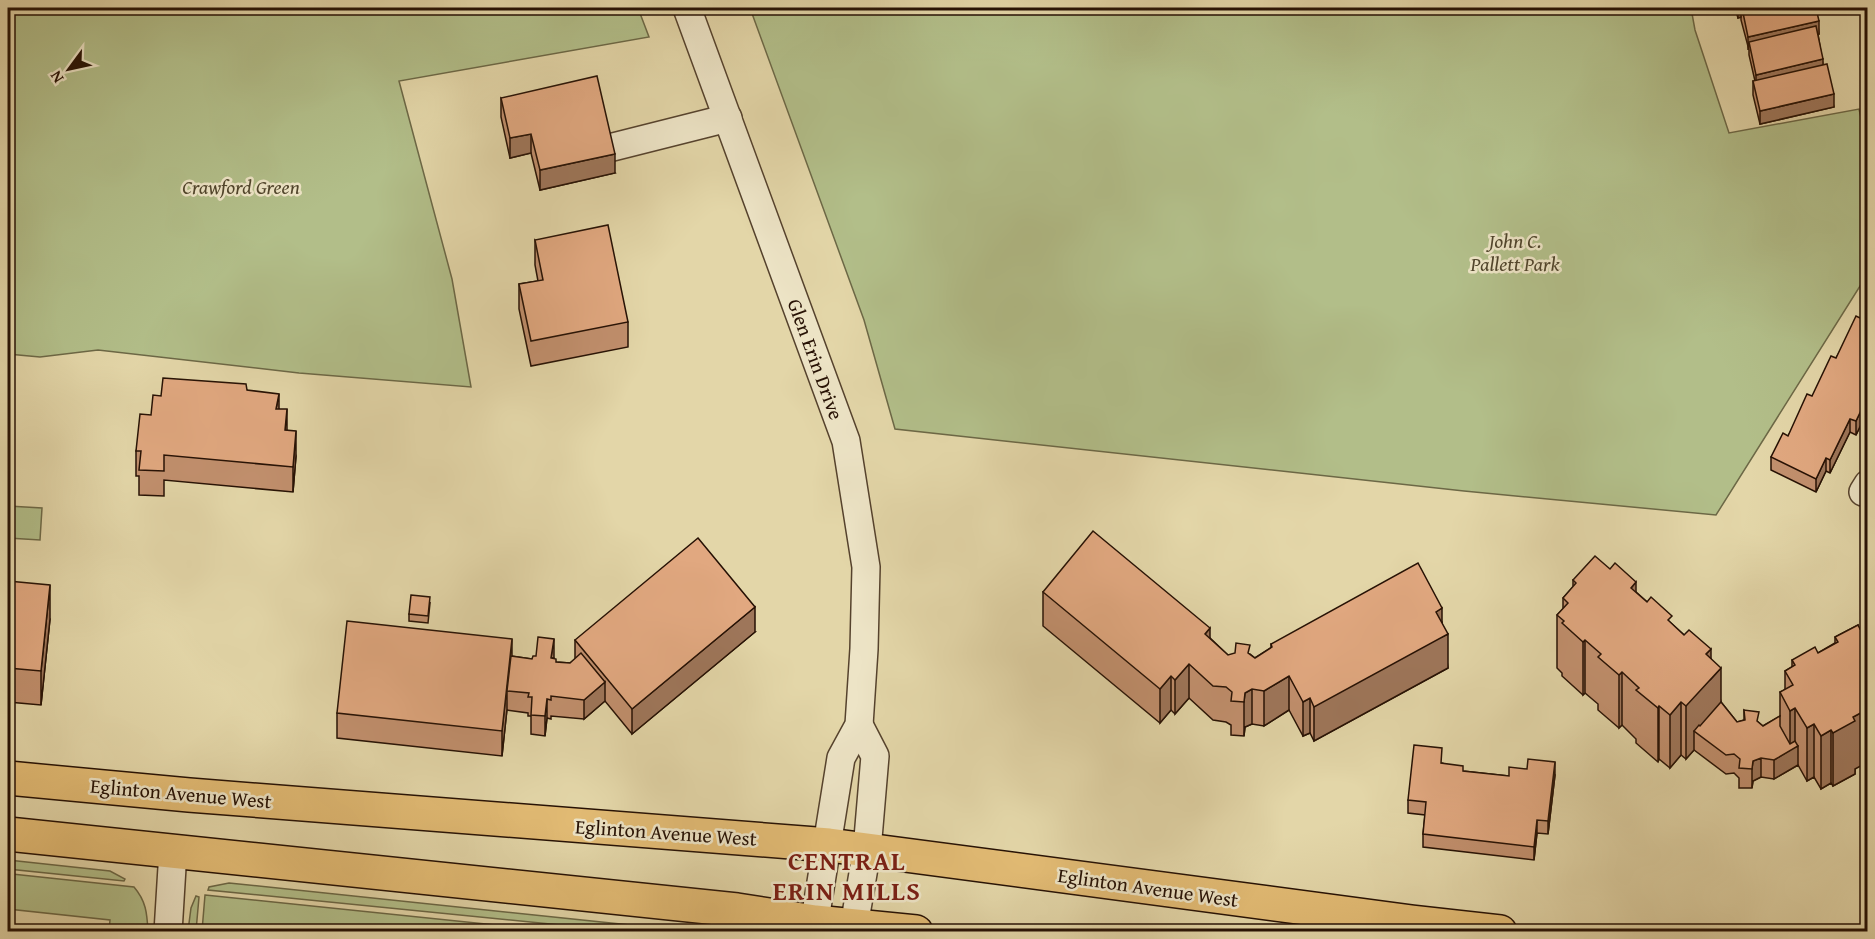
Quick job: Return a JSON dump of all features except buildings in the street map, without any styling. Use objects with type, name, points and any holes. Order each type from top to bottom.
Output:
[{"type":"main road","name":"Eglinton Avenue West","points":[[8,778],[189,795],[829,845],[1500,932]]},
{"type":"main road","points":[[8,834],[737,910],[814,927],[916,932]]},
{"type":"street","name":"Glen Erin Drive","points":[[687,8],[846,441],[866,567],[859,725],[842,758],[814,927]]},
{"type":"street","points":[[609,148],[728,118]]},
{"type":"street","points":[[854,929],[867,850],[875,756],[859,725]]},
{"type":"street","points":[[168,932],[173,851]]},
{"type":"green space","name":"Crawford Green","points":[[8,8],[638,8],[649,37],[399,81],[452,279],[471,387],[299,373],[98,350],[40,357],[8,354]]},
{"type":"green space","name":"John C. Pallett Park","points":[[750,8],[1691,8],[1695,30],[1729,133],[1859,109],[1867,144],[1867,275],[1716,515],[1464,491],[895,429],[864,320]]},
{"type":"green space","points":[[8,506],[42,508],[40,540],[8,538]]},
{"type":"green space","points":[[8,860],[110,871],[125,879],[124,881],[8,869]]},
{"type":"green space","points":[[12,874],[134,887],[145,908],[148,931],[109,931],[110,920],[8,909],[8,878]]},
{"type":"green space","points":[[229,883],[668,929],[668,931],[620,931],[208,890],[209,887]]},
{"type":"green space","points":[[205,895],[554,931],[202,931]]},
{"type":"green space","points":[[196,896],[199,897],[196,931],[188,931],[191,908]]},
{"type":"district","name":"CENTRAL ERIN MILLS","points":[[847,875]]}]
